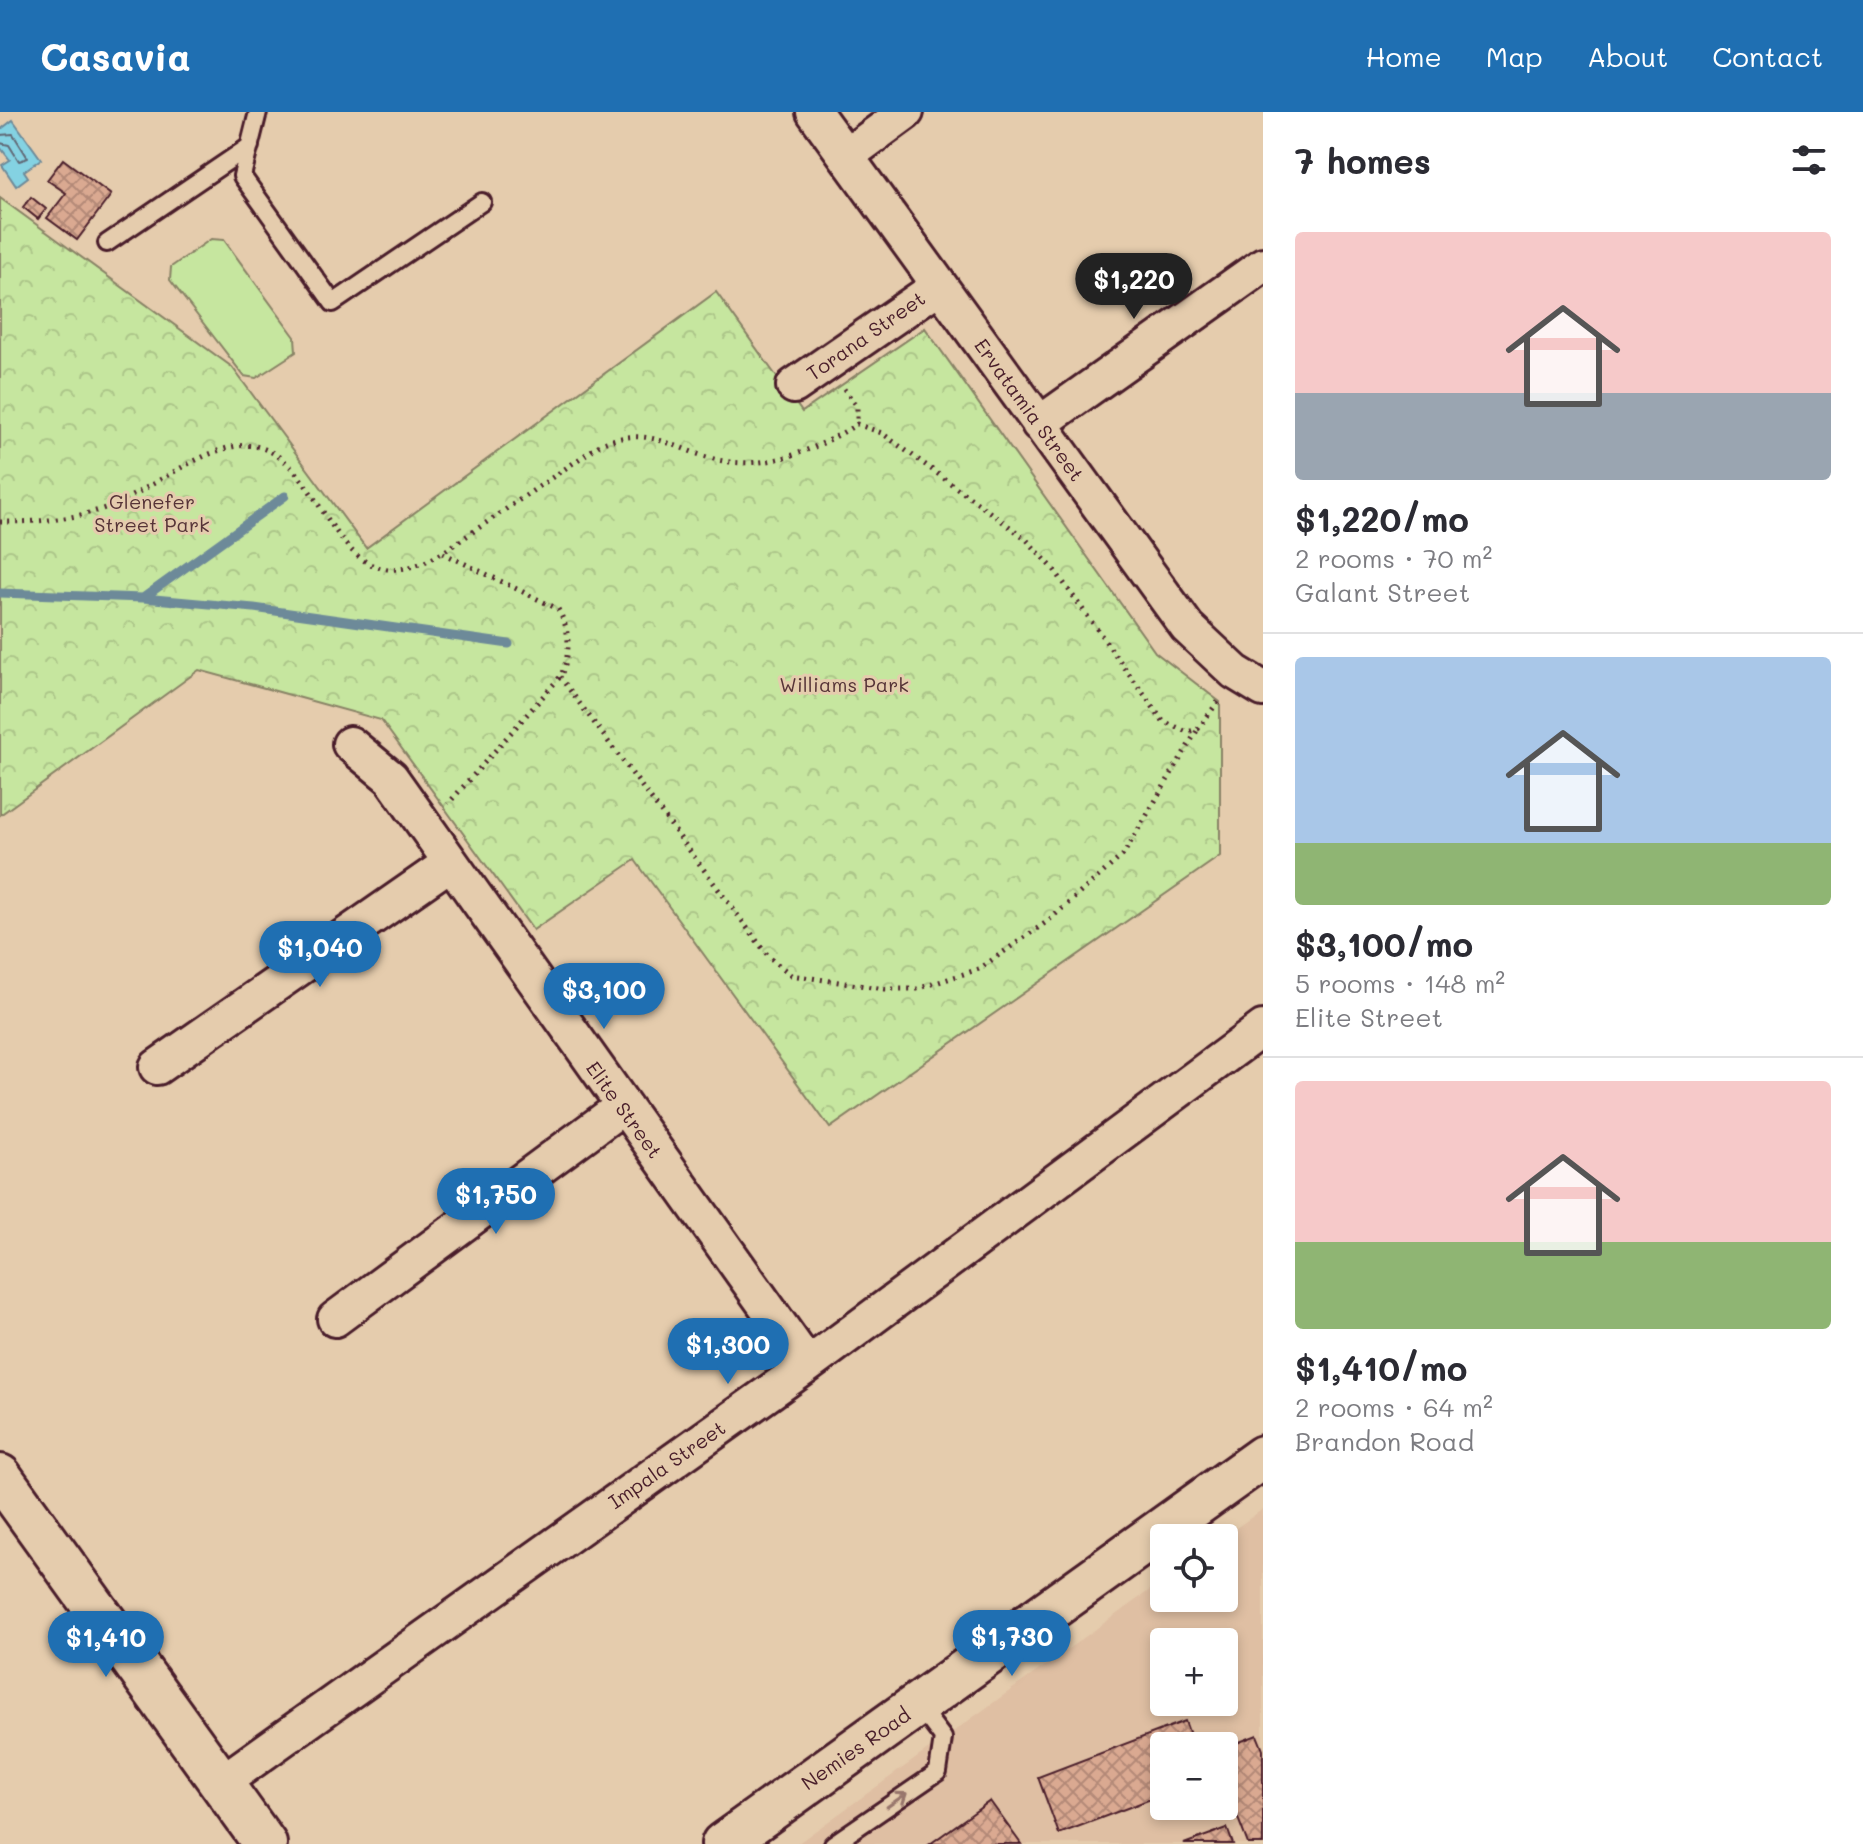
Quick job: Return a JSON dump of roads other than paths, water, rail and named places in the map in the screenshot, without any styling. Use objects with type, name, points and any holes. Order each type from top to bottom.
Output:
[{"type":"street","name":"Ervatamia Street","points":[[814,112],[1187,627],[1249,681]]},
{"type":"street","points":[[846,156],[906,112]]},
{"type":"street","points":[[1039,424],[1263,265]]},
{"type":"street","name":"Torana Street","points":[[794,386],[939,286]]},
{"type":"street","name":"Elite Street","points":[[350,744],[391,778],[808,1365]]},
{"type":"street","points":[[157,1067],[450,863]]},
{"type":"street","name":"Impala Street","points":[[221,1783],[808,1365],[1263,1028]]},
{"type":"street","points":[[335,1319],[622,1107]]},
{"type":"street","name":"Nemies Road","points":[[723,1844],[1263,1457]]},
{"type":"street","points":[[0,1476],[265,1844]]},
{"type":"lane","points":[[258,112],[242,176],[333,303],[482,202]]},
{"type":"lane","points":[[107,243],[250,146]]},
{"type":"lane","points":[[833,1844],[938,1772],[943,1738],[918,1705]]},
{"type":"water","points":[[13,120],[41,159],[24,171],[28,177],[16,186],[2,165],[10,160],[0,147],[0,130]]},
{"type":"waterway","points":[[143,598],[285,496]]},
{"type":"waterway","points":[[0,593],[143,598],[254,608],[509,644]]},
{"type":"park label","name":"Glenefer Street Park","points":[[152,514]]},
{"type":"park label","name":"Williams Park","points":[[844,685]]}]
